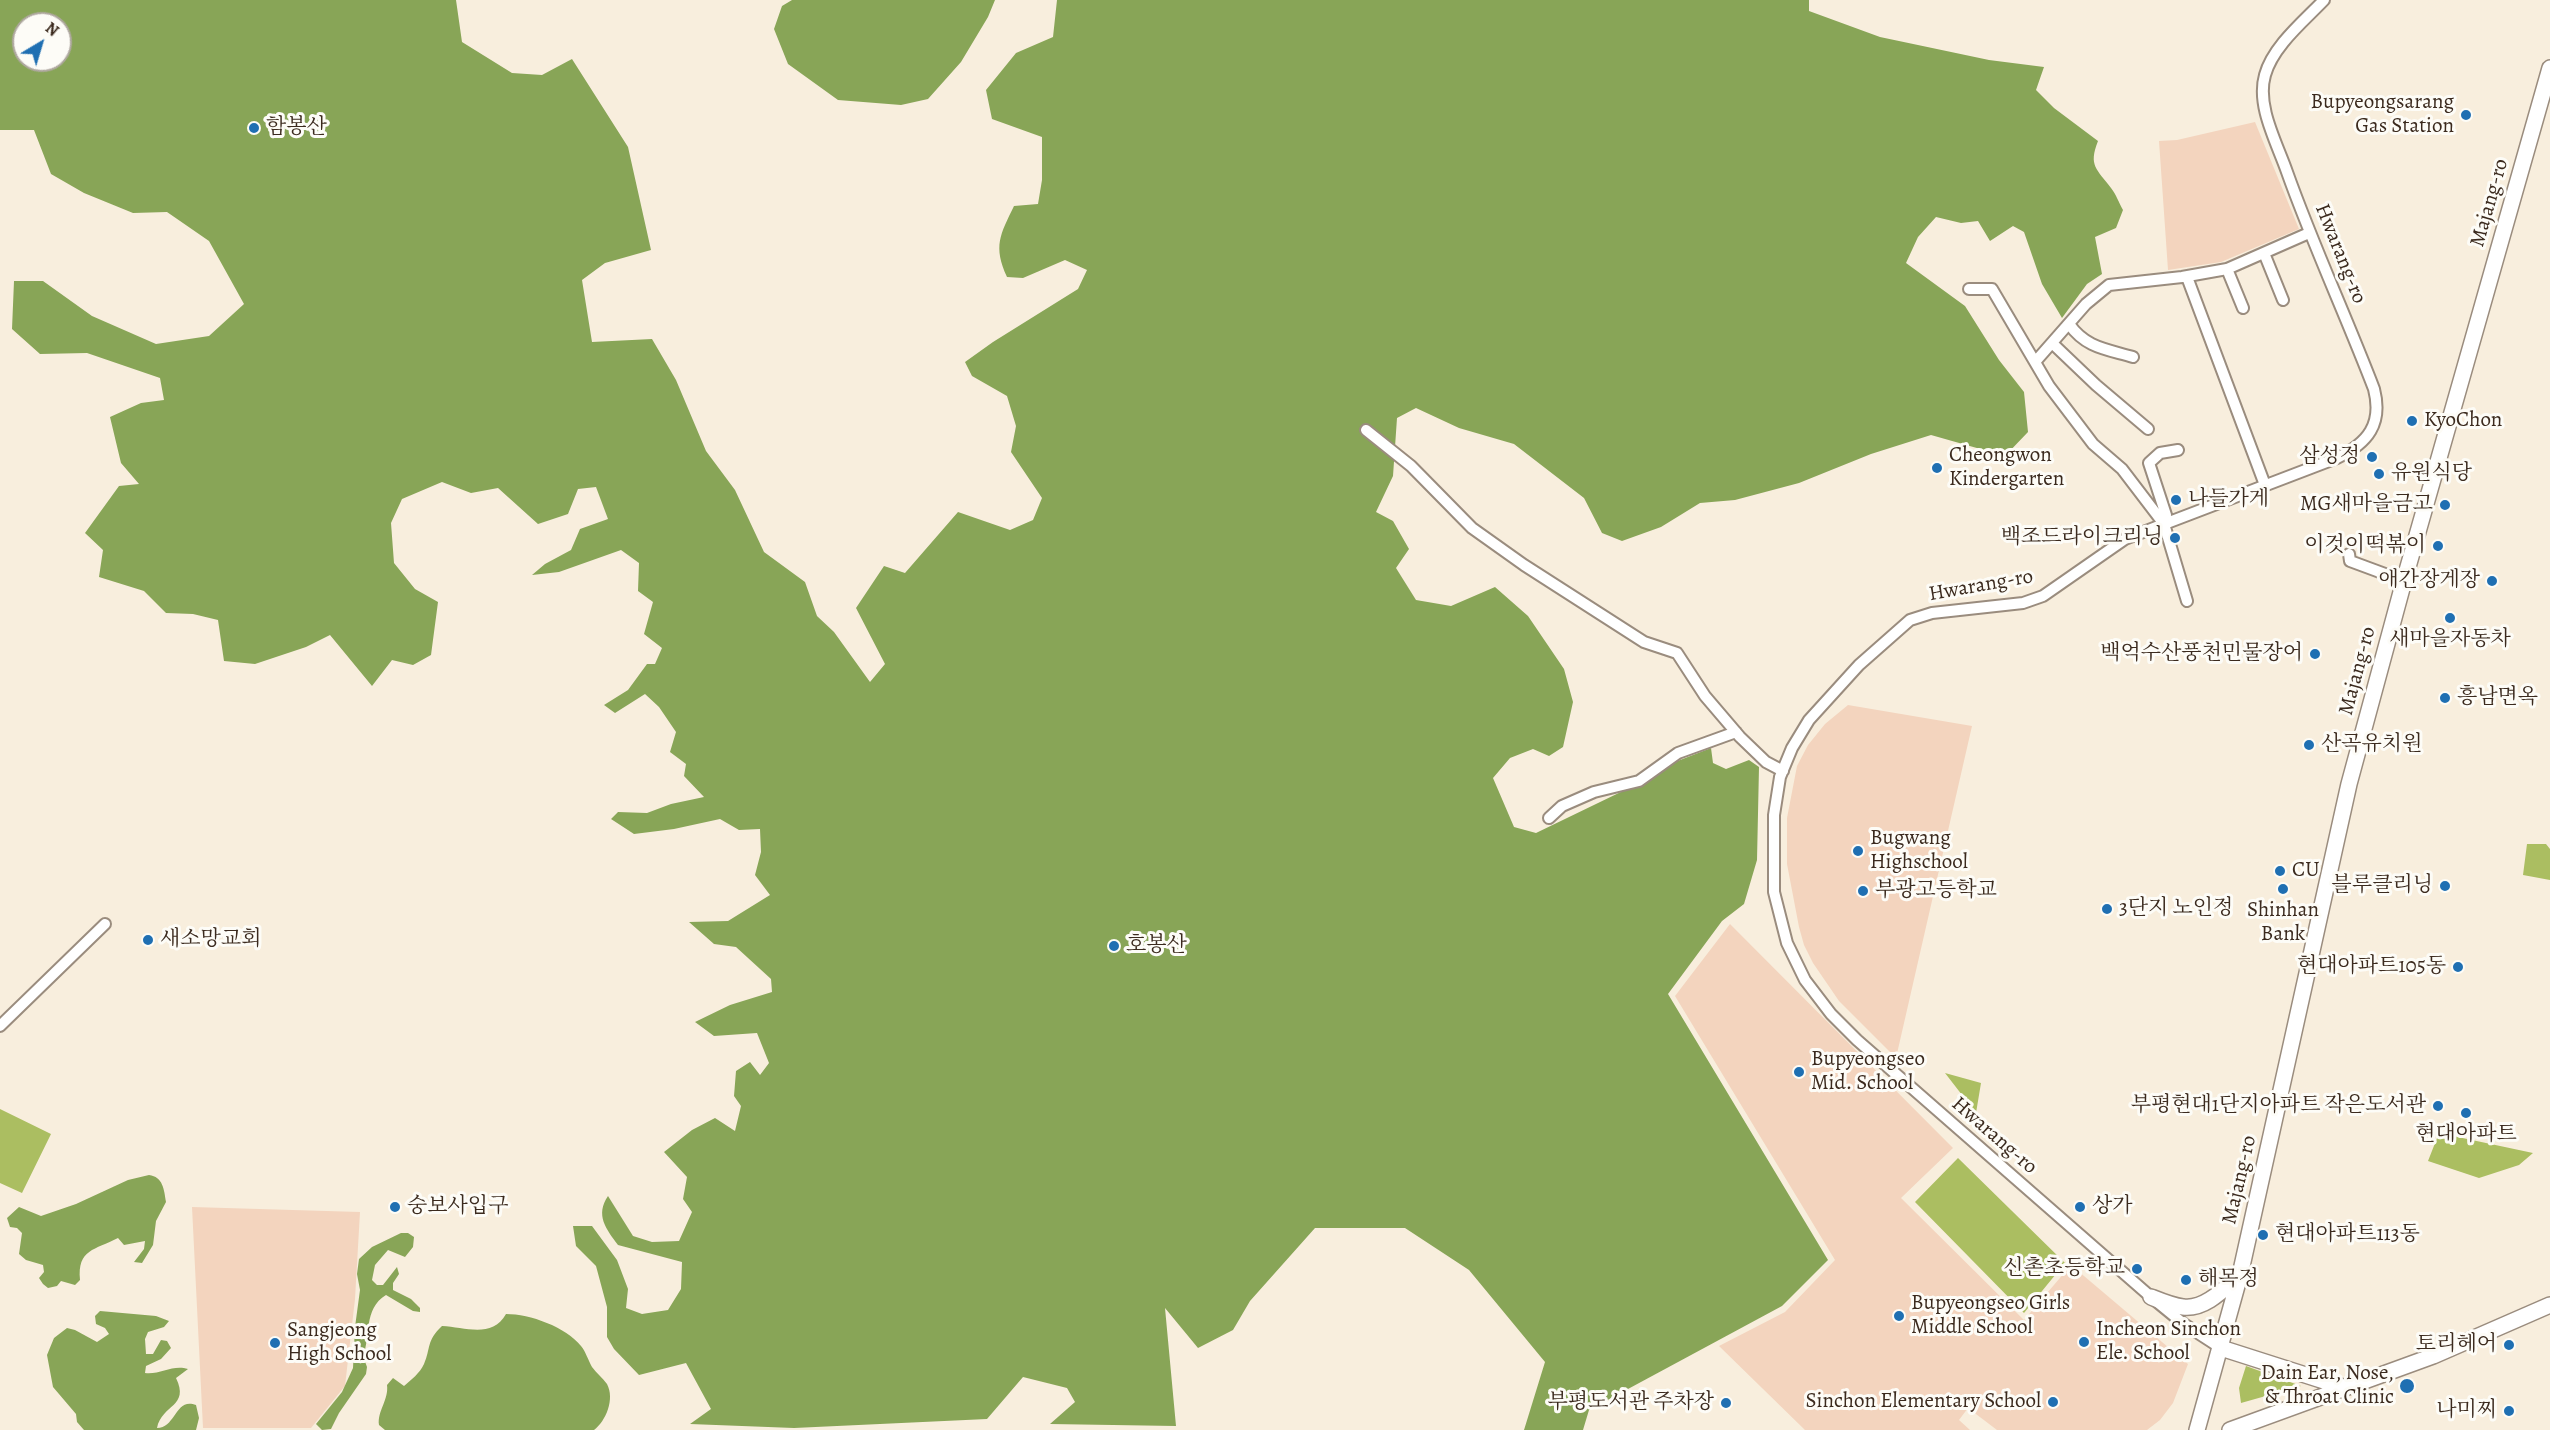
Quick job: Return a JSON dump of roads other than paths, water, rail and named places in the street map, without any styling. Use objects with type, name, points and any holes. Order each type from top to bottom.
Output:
[{"type":"main road","name":"Majang-ro","points":[[2197,1430],[2222,1348],[2240,1275],[2349,784],[2404,581],[2550,68]]},
{"type":"main road","points":[[2151,1298],[2184,1308],[2198,1306],[2212,1299],[2240,1275]]},
{"type":"main road","points":[[2230,1430],[2252,1425],[2343,1387],[2433,1356],[2550,1305]]},
{"type":"main road","points":[[2222,1348],[2343,1387]]},
{"type":"street","name":"Hwarang-ro","points":[[2222,1348],[2184,1324],[2151,1298],[1857,1040],[1831,1014],[1805,980],[1787,943],[1774,892],[1774,815],[1783,771],[1792,748],[1809,720],[1859,665],[1910,620],[1932,613],[2023,603],[2043,596],[2125,539],[2350,452],[2366,438],[2377,418],[2378,404],[2374,389],[2309,233],[2269,121],[2263,86],[2271,61],[2284,42],[2324,0]]},
{"type":"street","points":[[2035,362],[2086,304],[2109,285],[2187,277],[2227,269],[2309,233]]},
{"type":"street","points":[[2264,253],[2283,300]]},
{"type":"street","points":[[2227,269],[2243,308]]},
{"type":"street","points":[[2187,277],[2265,485]]},
{"type":"street","points":[[1969,289],[1992,289],[2049,386],[2093,444],[2122,469],[2164,524],[2187,601]]},
{"type":"street","points":[[2068,324],[2087,344],[2133,357]]},
{"type":"street","points":[[2052,343],[2096,385],[2148,429]]},
{"type":"street","points":[[1366,430],[1411,466],[1472,528],[1498,547],[1644,642],[1677,653],[1705,696],[1736,732],[1766,762],[1783,771]]},
{"type":"street","points":[[2164,524],[2166,515],[2149,463],[2160,453],[2178,450]]},
{"type":"street","points":[[2349,554],[2350,561],[2404,581]]},
{"type":"street","points":[[1549,818],[1562,806],[1594,792],[1639,781],[1678,753],[1736,732]]},
{"type":"street","points":[[0,1026],[105,924]]},
{"type":"place","name":"Bupyeongsarang Gas Station","points":[[2466,115]]},
{"type":"place","name":"함봉산","points":[[254,128]]},
{"type":"place","name":"KyoChon","points":[[2412,421]]},
{"type":"place","name":"삼성정","points":[[2372,457]]},
{"type":"place","name":"Cheongwon Kindergarten","points":[[1937,468]]},
{"type":"place","name":"유원식당","points":[[2379,474]]},
{"type":"place","name":"나들가게","points":[[2176,500]]},
{"type":"place","name":"MG새마을금고","points":[[2445,505]]},
{"type":"place","name":"백조드라이크리닝","points":[[2175,538]]},
{"type":"place","name":"이것이떡볶이","points":[[2438,546]]},
{"type":"place","name":"애간장게장","points":[[2492,581]]},
{"type":"place","name":"새마을자동차","points":[[2450,618]]},
{"type":"place","name":"백억수산풍천민물장어","points":[[2315,654]]},
{"type":"place","name":"흥남면옥","points":[[2445,698]]},
{"type":"place","name":"산곡유치원","points":[[2309,745]]},
{"type":"place","name":"Bugwang Highschool","points":[[1858,851]]},
{"type":"place","name":"CU","points":[[2280,871]]},
{"type":"place","name":"블루클리닝","points":[[2445,886]]},
{"type":"place","name":"Shinhan Bank","points":[[2283,889]]},
{"type":"place","name":"부광고등학교","points":[[1863,891]]},
{"type":"place","name":"3단지 노인정","points":[[2107,909]]},
{"type":"place","name":"새소망교회","points":[[148,940]]},
{"type":"place","name":"호봉산","points":[[1114,946]]},
{"type":"place","name":"현대아파트105동","points":[[2458,967]]},
{"type":"place","name":"Bupyeongseo Mid. School","points":[[1799,1072]]},
{"type":"place","name":"부평현대1단지아파트 작은도서관","points":[[2438,1106]]},
{"type":"place","name":"현대아파트","points":[[2466,1113]]},
{"type":"place","name":"숭보사입구","points":[[395,1207]]},
{"type":"place","name":"상가","points":[[2080,1207]]},
{"type":"place","name":"현대아파트113동","points":[[2263,1235]]},
{"type":"place","name":"신촌초등학교","points":[[2137,1269]]},
{"type":"place","name":"해목정","points":[[2186,1280]]},
{"type":"place","name":"Bupyeongseo Girls Middle School","points":[[1899,1316]]},
{"type":"place","name":"Incheon Sinchon Ele. School","points":[[2084,1342]]},
{"type":"place","name":"Sangjeong High School","points":[[275,1343]]},
{"type":"place","name":"토리헤어","points":[[2509,1345]]},
{"type":"place","name":"Dain Ear, Nose, & Throat Clinic","points":[[2407,1386]]},
{"type":"place","name":"Sinchon Elementary School","points":[[2053,1402]]},
{"type":"place","name":"부평도서관 주차장","points":[[1726,1403]]},
{"type":"place","name":"나미찌","points":[[2509,1411]]}]
